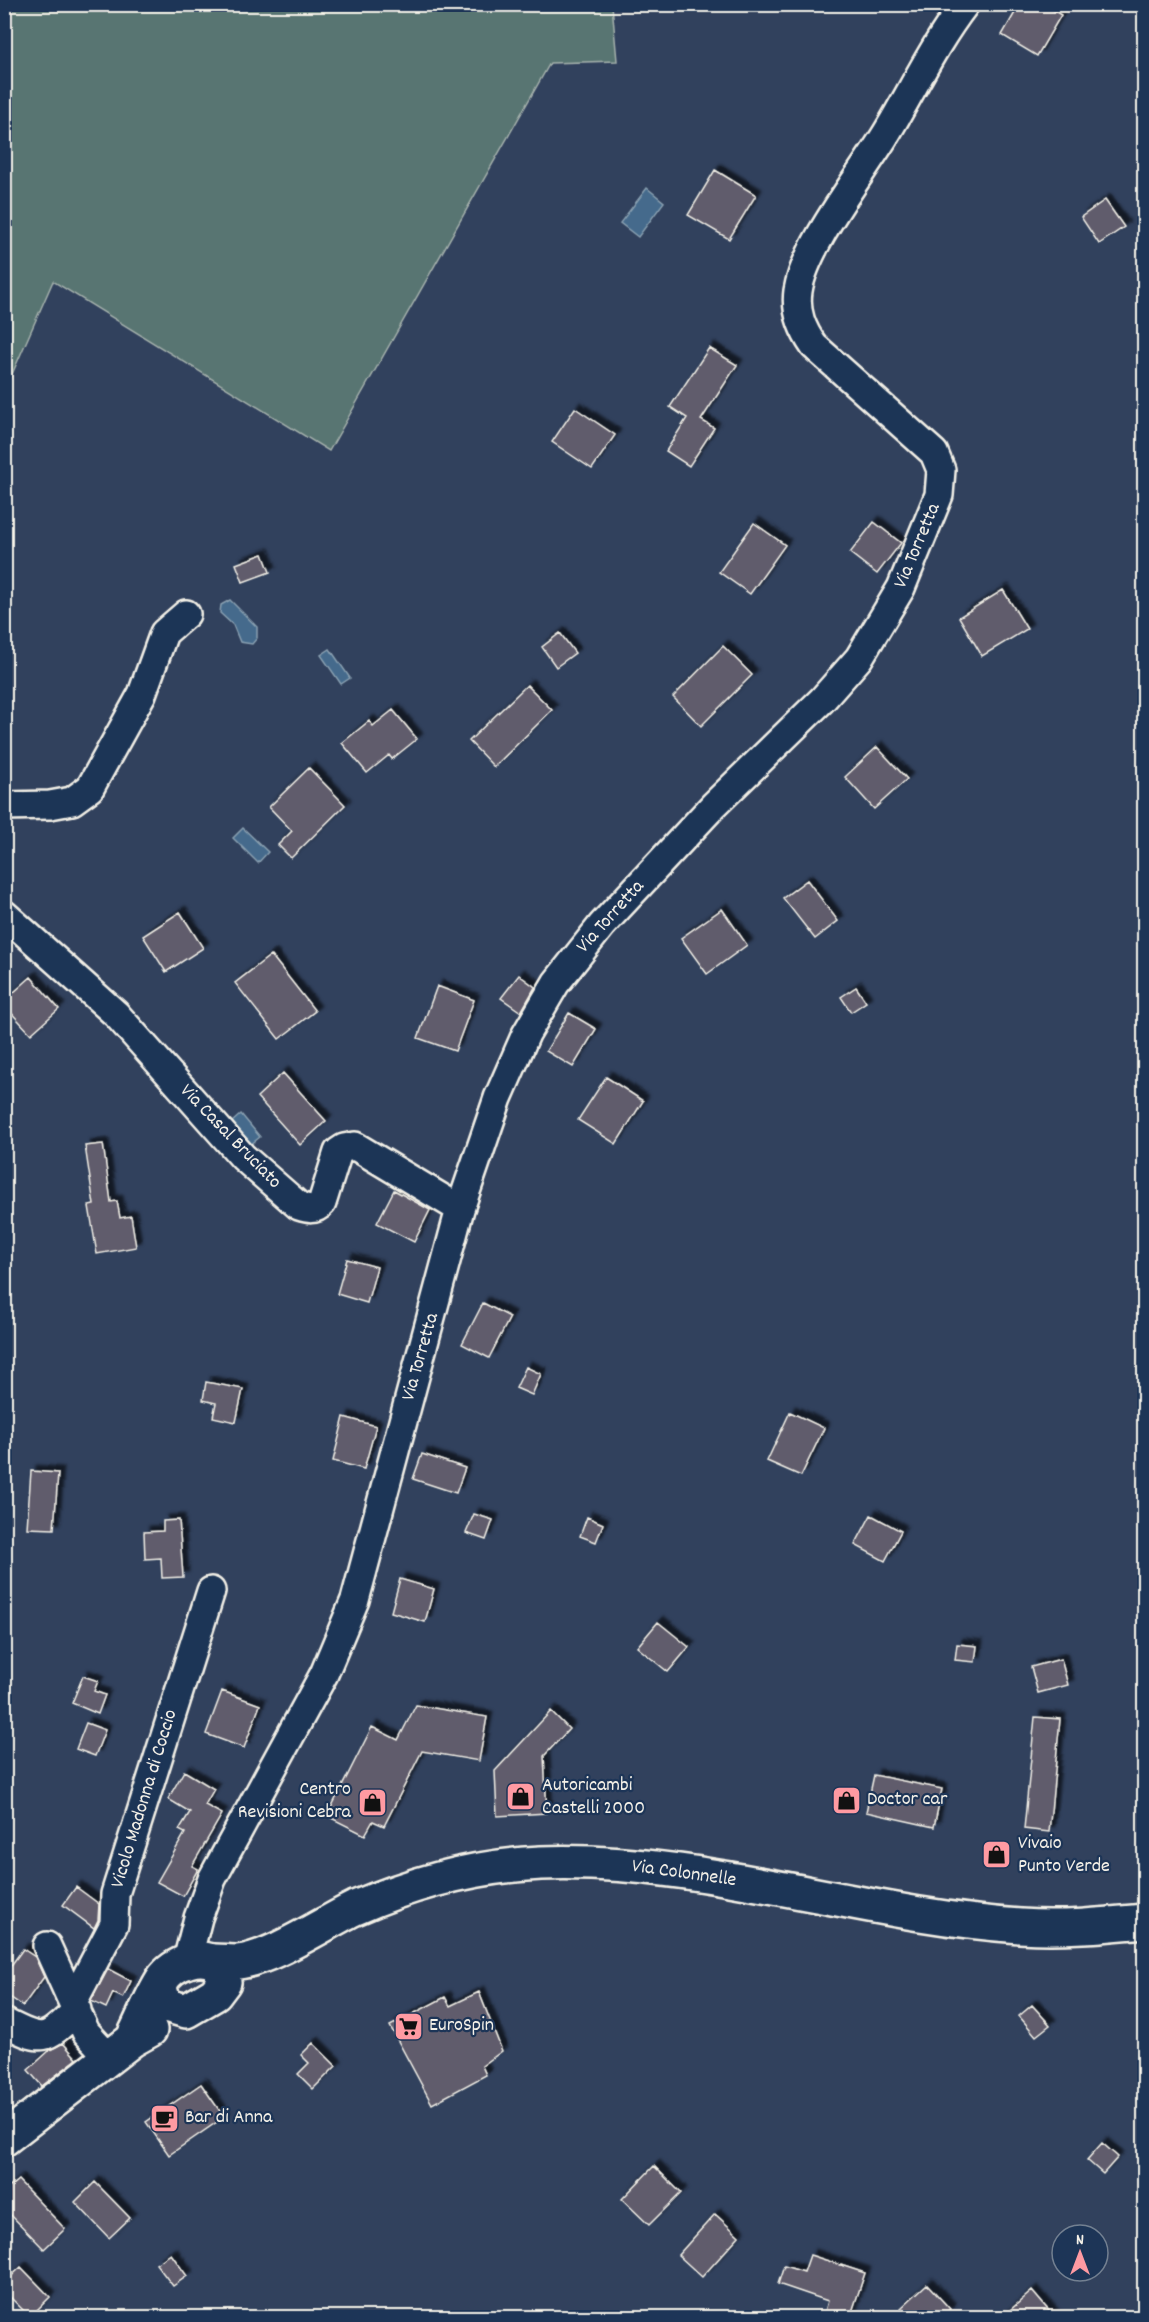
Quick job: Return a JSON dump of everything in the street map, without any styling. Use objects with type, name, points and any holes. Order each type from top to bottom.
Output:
[{"type":"main road","name":"Via Colonnelle","points":[[4,2139],[121,2049],[205,1969],[262,1954],[356,1908],[415,1885],[465,1872],[531,1864],[562,1863],[652,1868],[897,1911],[991,1923],[1058,1927],[1144,1921]]},
{"type":"main road","name":"Via Colonnelle","points":[[121,2049],[215,1994],[205,1969]]},
{"type":"main road","points":[[186,2011],[165,2005],[160,1989],[205,1969]]},
{"type":"street","name":"Via Torretta","points":[[205,1969],[201,1908],[212,1879],[321,1680],[355,1600],[460,1209],[512,1064],[539,1010],[569,964],[602,925],[714,805],[848,672],[881,625],[910,569],[939,495],[942,477],[939,463],[931,450],[814,346],[801,324],[798,291],[817,242],[883,138],[941,39],[965,4]]},
{"type":"street","points":[[4,806],[50,805],[72,801],[90,788],[142,694],[164,633],[186,614]]},
{"type":"street","name":"Via Casal Bruciato","points":[[4,914],[116,1014],[243,1156],[299,1206],[309,1209],[317,1208],[322,1203],[338,1152],[355,1146],[460,1209]]},
{"type":"street","name":"Vicolo Madonna di Coccio","points":[[4,2022],[39,2037],[53,2032],[75,2006],[114,1924],[115,1894],[211,1591]]},
{"type":"street","points":[[47,1946],[86,2032],[121,2049]]},
{"type":"green space","points":[[5,4],[612,5],[617,61],[550,63],[329,451],[53,281],[5,390]]},
{"type":"water","points":[[647,188],[664,202],[638,237],[620,223]]},
{"type":"water","points":[[230,600],[257,627],[257,638],[252,644],[240,642],[233,625],[220,613],[221,605]]},
{"type":"water","points":[[330,649],[350,678],[341,684],[321,655]]},
{"type":"water","points":[[243,828],[268,852],[258,863],[233,838]]},
{"type":"water","points":[[241,1114],[260,1137],[250,1145],[232,1122]]},
{"type":"building","points":[[1020,4],[1043,4],[1061,15],[1037,56],[1002,35]]},
{"type":"building","points":[[715,170],[756,195],[729,239],[688,215]]},
{"type":"building","points":[[1105,200],[1124,227],[1099,244],[1081,217]]},
{"type":"building","points":[[709,348],[737,365],[701,420],[714,428],[689,466],[666,451],[687,418],[670,407]]},
{"type":"building","points":[[575,408],[615,435],[592,469],[552,442]]},
{"type":"building","points":[[874,522],[901,543],[877,574],[850,553]]},
{"type":"building","points":[[754,523],[785,545],[750,594],[719,572]]},
{"type":"building","points":[[263,554],[270,572],[243,582],[236,564]]},
{"type":"building","points":[[1003,590],[1027,629],[982,656],[959,617]]},
{"type":"building","points":[[560,633],[575,653],[556,667],[542,647]]},
{"type":"building","points":[[723,646],[752,675],[701,726],[673,697]]},
{"type":"building","points":[[527,685],[552,710],[494,767],[469,741]]},
{"type":"building","points":[[393,710],[417,739],[392,759],[389,755],[367,773],[342,743],[369,721],[373,726]]},
{"type":"building","points":[[877,747],[907,779],[874,809],[845,777]]},
{"type":"building","points":[[309,768],[345,805],[291,858],[278,845],[292,831],[269,807]]},
{"type":"building","points":[[807,880],[838,921],[815,939],[783,898]]},
{"type":"building","points":[[722,909],[747,945],[707,974],[681,938]]},
{"type":"building","points":[[180,912],[203,948],[166,972],[143,936]]},
{"type":"building","points":[[271,955],[315,1011],[279,1039],[235,983]]},
{"type":"building","points":[[519,975],[535,987],[521,1012],[501,998]]},
{"type":"building","points":[[31,977],[59,1009],[31,1034],[4,1005],[4,1001]]},
{"type":"building","points":[[437,986],[474,1000],[455,1051],[418,1038]]},
{"type":"building","points":[[856,987],[866,1002],[851,1012],[841,997]]},
{"type":"building","points":[[569,1013],[596,1029],[573,1067],[546,1051]]},
{"type":"building","points":[[283,1073],[326,1121],[300,1145],[257,1097]]},
{"type":"building","points":[[606,1077],[643,1101],[616,1144],[578,1120]]},
{"type":"building","points":[[103,1144],[111,1202],[117,1201],[120,1218],[131,1216],[136,1247],[97,1254],[89,1206],[94,1205],[85,1146]]},
{"type":"building","points":[[394,1190],[430,1210],[414,1242],[377,1223]]},
{"type":"building","points":[[347,1259],[377,1267],[367,1303],[337,1294]]},
{"type":"building","points":[[483,1303],[510,1317],[489,1358],[462,1344]]},
{"type":"building","points":[[526,1367],[541,1374],[532,1395],[516,1388]]},
{"type":"building","points":[[206,1382],[243,1389],[236,1422],[213,1417],[216,1403],[203,1400]]},
{"type":"building","points":[[790,1412],[824,1428],[801,1476],[767,1461]]},
{"type":"building","points":[[344,1417],[376,1426],[364,1469],[333,1461]]},
{"type":"building","points":[[422,1454],[465,1468],[456,1493],[413,1479]]},
{"type":"building","points":[[31,1471],[58,1473],[54,1529],[27,1528]]},
{"type":"building","points":[[474,1514],[493,1520],[486,1540],[466,1533]]},
{"type":"building","points":[[871,1515],[901,1531],[885,1561],[855,1545]]},
{"type":"building","points":[[587,1517],[603,1524],[596,1542],[580,1536]]},
{"type":"building","points":[[179,1520],[183,1577],[162,1578],[161,1558],[145,1559],[144,1532],[163,1531],[163,1521]]},
{"type":"building","points":[[400,1579],[434,1589],[425,1622],[391,1612]]},
{"type":"building","points":[[658,1622],[689,1647],[668,1672],[637,1647]]},
{"type":"building","points":[[957,1644],[977,1646],[975,1662],[955,1660]]},
{"type":"building","points":[[1061,1659],[1068,1685],[1038,1693],[1031,1667]]},
{"type":"building","points":[[83,1676],[98,1681],[94,1691],[105,1695],[98,1714],[72,1703]]},
{"type":"building","points":[[222,1691],[260,1705],[244,1748],[206,1734]]},
{"type":"building","points":[[416,1705],[487,1717],[479,1761],[422,1751],[384,1826],[373,1821],[365,1835],[327,1816],[372,1727],[398,1740]]},
{"type":"building","points":[[551,1711],[569,1729],[544,1756],[547,1813],[497,1816],[495,1771]]},
{"type":"building","points":[[1035,1717],[1060,1719],[1049,1832],[1024,1829]]},
{"type":"building","points":[[86,1723],[105,1730],[95,1756],[76,1749]]},
{"type":"building","points":[[184,1771],[214,1789],[205,1805],[222,1814],[192,1866],[198,1869],[183,1896],[157,1882],[185,1833],[179,1830],[190,1812],[168,1799]]},
{"type":"building","points":[[874,1775],[942,1789],[934,1827],[866,1812]]},
{"type":"building","points":[[76,1887],[99,1904],[98,1920],[94,1928],[63,1905]]},
{"type":"building","points":[[23,1949],[35,1957],[44,1977],[23,2006],[4,1993],[4,1975]]},
{"type":"building","points":[[108,1969],[131,1981],[123,1998],[113,1993],[106,2008],[91,2001]]},
{"type":"building","points":[[479,1992],[502,2051],[482,2066],[486,2075],[432,2104],[390,2026],[445,1997],[450,2006]]},
{"type":"building","points":[[1032,2005],[1050,2025],[1036,2036],[1019,2016]]},
{"type":"building","points":[[63,2043],[77,2059],[42,2086],[28,2070],[50,2050]]},
{"type":"building","points":[[313,2043],[336,2066],[313,2089],[298,2074],[309,2063],[301,2055]]},
{"type":"building","points":[[201,2084],[224,2117],[169,2155],[146,2122]]},
{"type":"building","points":[[1102,2143],[1118,2157],[1103,2174],[1087,2160]]},
{"type":"building","points":[[654,2166],[681,2193],[649,2225],[622,2199]]},
{"type":"building","points":[[18,2180],[65,2229],[44,2249],[4,2208],[4,2192]]},
{"type":"building","points":[[95,2182],[130,2218],[109,2238],[75,2202]]},
{"type":"building","points":[[715,2214],[739,2236],[702,2277],[678,2255]]},
{"type":"building","points":[[171,2254],[187,2276],[173,2286],[156,2264]]},
{"type":"building","points":[[810,2255],[865,2273],[850,2318],[823,2318],[828,2301],[778,2284],[784,2266],[804,2272]]},
{"type":"building","points":[[21,2267],[50,2297],[30,2317],[4,2291],[4,2283]]},
{"type":"building","points":[[927,2284],[950,2309],[941,2318],[911,2318],[901,2308]]},
{"type":"building","points":[[1032,2291],[1055,2318],[1001,2318]]},
{"type":"place","name":"Autoricambi Castelli 2000","points":[[521,1797]]},
{"type":"place","name":"Doctor car","points":[[846,1800]]},
{"type":"place","name":"Centro Revisioni Cebra","points":[[372,1802]]},
{"type":"place","name":"Vivaio Punto Verde","points":[[997,1855]]},
{"type":"place","name":"EuroSpin","points":[[408,2026]]},
{"type":"place","name":"Bar di Anna","points":[[164,2118]]}]
